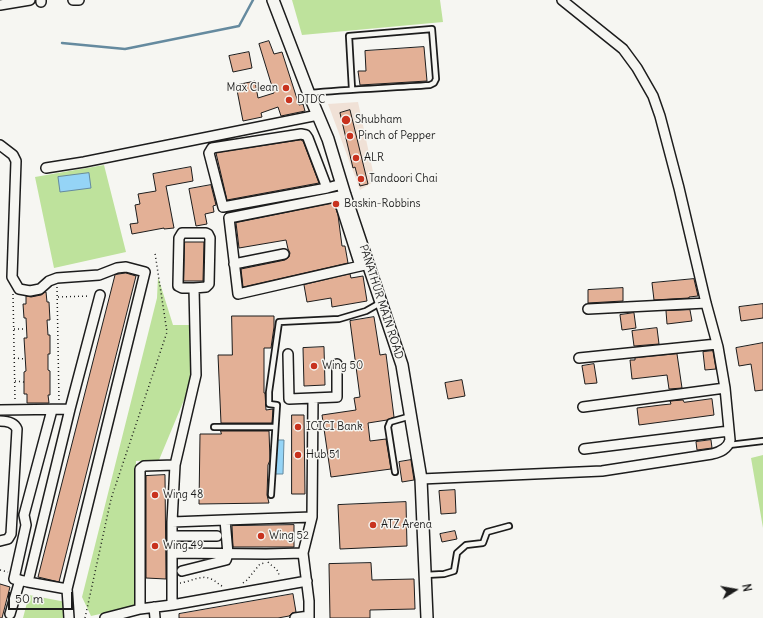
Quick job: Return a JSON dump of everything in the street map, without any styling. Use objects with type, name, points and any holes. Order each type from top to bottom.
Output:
[{"type":"street","points":[[0,5],[30,0]]},
{"type":"street","points":[[73,0],[79,0]]},
{"type":"street","name":"PANATHUR MAIN ROAD","points":[[273,0],[328,140],[342,192],[365,265],[382,303],[402,364],[421,479],[427,618]]},
{"type":"street","points":[[421,479],[602,471],[712,454],[724,450],[729,445],[725,388],[717,344],[679,188],[660,116],[653,96],[638,68],[623,49],[562,0]]},
{"type":"street","points":[[46,168],[84,162],[318,115]]},
{"type":"street","points":[[327,188],[306,135],[301,134],[212,148],[209,153],[223,207],[327,188],[342,192]]},
{"type":"street","points":[[0,145],[13,155],[16,161],[12,277],[20,288],[30,291],[40,289],[48,281],[57,278],[99,276],[117,268],[126,267],[145,272],[67,589],[69,618]]},
{"type":"street","points":[[342,192],[229,218],[238,294],[365,265]]},
{"type":"street","points":[[182,233],[206,233],[210,238],[209,286],[206,288],[194,288],[182,288],[178,286],[180,236],[182,233]]},
{"type":"street","points":[[234,264],[284,254]]},
{"type":"street","points":[[172,605],[172,522],[175,465],[196,375],[194,288]]},
{"type":"street","points":[[10,614],[24,581],[100,295]]},
{"type":"street","points":[[588,309],[706,303]]},
{"type":"street","points":[[579,358],[717,344]]},
{"type":"street","points":[[288,354],[289,399],[337,397],[337,364]]},
{"type":"street","points":[[583,407],[725,388]]},
{"type":"street","points":[[295,618],[309,617],[307,581],[303,553],[312,516],[313,398]]},
{"type":"street","points":[[0,410],[70,409]]},
{"type":"street","points":[[55,410],[24,515],[26,525],[14,579],[67,589]]},
{"type":"street","points":[[0,421],[7,421],[14,424],[17,429],[11,534],[8,539],[0,540]]},
{"type":"street","points":[[584,448],[729,430]]},
{"type":"street","points":[[140,609],[140,469],[144,466],[175,465]]},
{"type":"street","points":[[172,522],[312,516]]},
{"type":"street","points":[[182,571],[226,560],[228,554],[225,520]]},
{"type":"street","points":[[172,536],[217,536]]},
{"type":"street","points":[[172,553],[228,554],[267,559],[303,553]]},
{"type":"street","points":[[105,618],[140,609],[172,605],[307,581]]},
{"type":"street","points":[[154,607],[155,618]]},
{"type":"lane","points":[[309,94],[352,89],[430,85],[434,83],[436,79],[432,29],[349,36],[352,89]]},
{"type":"lane","points":[[271,495],[274,427],[277,405],[268,404],[279,322],[339,319],[366,311],[382,303]]},
{"type":"lane","points":[[395,472],[388,427],[390,422],[410,416]]},
{"type":"lane","points":[[214,427],[274,427]]},
{"type":"lane","points":[[729,445],[763,441]]},
{"type":"lane","points":[[426,575],[444,574],[454,571],[457,554],[466,545],[483,543],[487,532],[509,526]]},
{"type":"path","points":[[85,618],[111,499],[167,332],[155,253]]},
{"type":"path","points":[[12,277],[15,410]]},
{"type":"path","points":[[55,410],[57,278]]},
{"type":"path","points":[[57,297],[100,295]]},
{"type":"path","points":[[14,329],[26,329]]},
{"type":"path","points":[[14,358],[26,358]]},
{"type":"path","points":[[15,381],[24,382]]},
{"type":"path","points":[[242,584],[260,564],[267,559],[275,567],[279,574],[279,581]]},
{"type":"path","points":[[172,584],[189,582],[198,578],[206,577],[225,587]]},
{"type":"shaded area","points":[[358,102],[375,181],[360,190],[328,104]]},
{"type":"green space","points":[[292,0],[440,0],[443,22],[302,35]]},
{"type":"green space","points":[[104,165],[126,252],[54,268],[35,177]]},
{"type":"green space","points":[[158,277],[173,325],[193,325],[194,376],[159,460],[136,461],[135,604],[132,607],[91,616],[82,597],[157,298]]},
{"type":"green space","points":[[763,455],[763,528],[751,458]]},
{"type":"green space","points":[[29,595],[66,602],[63,618],[23,618]]},
{"type":"water","points":[[89,173],[91,188],[60,192],[58,177]]},
{"type":"water","points":[[276,440],[284,440],[283,474],[275,474]]},
{"type":"building","points":[[269,41],[274,54],[282,52],[299,105],[303,104],[305,111],[281,116],[278,107],[261,113],[262,117],[243,121],[236,85],[255,81],[258,98],[274,93],[259,44]]},
{"type":"building","points":[[424,47],[427,81],[360,85],[358,71],[366,71],[365,51]]},
{"type":"building","points":[[249,52],[252,68],[233,72],[229,56]]},
{"type":"building","points":[[350,110],[368,184],[360,186],[355,167],[353,168],[340,113]]},
{"type":"building","points":[[301,140],[303,141],[319,183],[227,200],[216,153]]},
{"type":"building","points":[[191,167],[193,181],[166,186],[174,228],[164,228],[132,234],[130,224],[138,223],[135,205],[140,204],[138,194],[156,191],[153,174]]},
{"type":"building","points":[[211,185],[216,205],[213,206],[214,212],[205,214],[207,224],[196,226],[189,189]]},
{"type":"building","points":[[334,203],[338,215],[342,246],[345,246],[348,263],[243,287],[241,269],[285,260],[289,257],[290,253],[286,240],[239,248],[236,223]]},
{"type":"building","points":[[185,242],[204,242],[203,281],[184,281]]},
{"type":"building","points":[[126,273],[136,276],[59,582],[38,577],[115,275]]},
{"type":"building","points":[[350,274],[351,278],[363,276],[367,301],[332,307],[331,298],[307,302],[304,285]]},
{"type":"building","points":[[694,279],[698,296],[654,300],[652,283]]},
{"type":"building","points":[[623,288],[623,301],[588,303],[588,290]]},
{"type":"building","points":[[45,292],[47,302],[49,302],[50,320],[47,320],[48,335],[50,335],[50,354],[48,354],[48,370],[50,371],[50,395],[48,395],[49,403],[27,403],[27,394],[24,394],[24,372],[26,371],[24,338],[27,338],[26,318],[24,318],[23,304],[26,304],[26,296],[31,297],[41,295]]},
{"type":"building","points":[[763,304],[763,318],[741,321],[739,307]]},
{"type":"building","points":[[690,310],[692,321],[667,324],[666,311]]},
{"type":"building","points":[[634,313],[636,328],[622,330],[620,315]]},
{"type":"building","points":[[232,316],[274,316],[271,348],[264,348],[264,393],[266,410],[273,409],[272,423],[221,423],[218,355],[232,355]]},
{"type":"building","points":[[374,317],[380,355],[386,354],[394,417],[387,420],[368,423],[370,441],[386,439],[391,469],[331,477],[322,415],[356,410],[354,398],[360,397],[350,321]]},
{"type":"building","points":[[657,328],[659,344],[634,346],[632,331]]},
{"type":"building","points":[[763,343],[763,390],[755,391],[751,364],[739,366],[736,348]]},
{"type":"building","name":"Wing 50","points":[[324,347],[325,385],[304,386],[303,348]]},
{"type":"building","points":[[713,351],[716,369],[705,370],[703,352]]},
{"type":"building","points":[[677,354],[682,388],[669,389],[667,375],[632,379],[630,360],[635,360],[635,358]]},
{"type":"building","points":[[594,364],[597,383],[585,384],[582,366]]},
{"type":"building","points":[[462,380],[465,396],[448,399],[445,383]]},
{"type":"building","points":[[712,399],[714,415],[639,425],[637,408],[671,404],[670,401],[683,400],[684,402]]},
{"type":"building","name":"Hub 51","points":[[292,415],[304,415],[305,494],[292,494]]},
{"type":"building","points":[[221,431],[269,431],[270,460],[268,465],[267,495],[269,503],[199,504],[200,434],[221,434]]},
{"type":"building","points":[[711,440],[712,448],[697,450],[696,442]]},
{"type":"building","points":[[411,460],[414,480],[402,482],[399,462]]},
{"type":"building","name":"Wing 49","points":[[165,475],[166,579],[146,578],[146,476]]},
{"type":"building","points":[[455,490],[456,513],[441,514],[439,491]]},
{"type":"building","name":"ATZ Arena","points":[[406,502],[407,546],[340,549],[338,505]]},
{"type":"building","name":"Wing 52","points":[[294,525],[294,547],[233,547],[232,526]]},
{"type":"building","points":[[455,531],[457,539],[442,542],[440,534]]},
{"type":"building","points":[[371,563],[372,580],[414,579],[415,609],[370,610],[370,618],[330,618],[329,564]]},
{"type":"building","points":[[0,584],[10,587],[2,618],[0,618]]},
{"type":"building","points":[[293,594],[296,612],[289,616],[278,618],[179,618],[179,614]]},
{"type":"waterway","points":[[62,43],[125,49],[239,26],[253,0]]},
{"type":"place","name":"Max Clean","points":[[286,88]]},
{"type":"place","name":"DTDC","points":[[289,100]]},
{"type":"place","name":"Shubham","points":[[346,120]]},
{"type":"place","name":"Pinch of Pepper","points":[[350,136]]},
{"type":"place","name":"ALR","points":[[356,158]]},
{"type":"place","name":"Tandoori Chai","points":[[361,179]]},
{"type":"place","name":"Baskin-Robbins","points":[[336,204]]},
{"type":"place","name":"Wing 50","points":[[314,366]]},
{"type":"place","name":"ICICI Bank","points":[[298,427]]},
{"type":"place","name":"Hub 51","points":[[298,455]]},
{"type":"place","name":"Wing 48","points":[[155,495]]},
{"type":"place","name":"ATZ Arena","points":[[373,525]]},
{"type":"place","name":"Wing 52","points":[[261,536]]},
{"type":"place","name":"Wing 49","points":[[155,546]]}]
